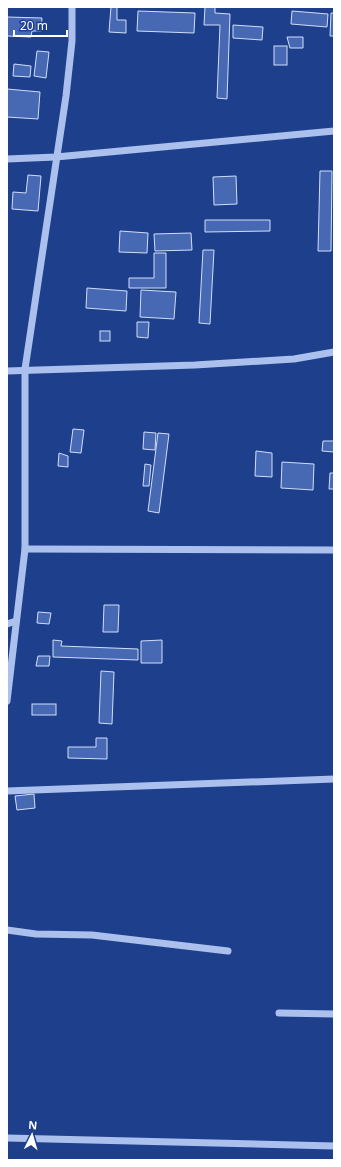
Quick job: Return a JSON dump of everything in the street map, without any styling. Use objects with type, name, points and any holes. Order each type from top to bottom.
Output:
[{"type":"street","points":[[7,701],[25,549],[25,370],[66,96],[72,41],[72,7]]},
{"type":"street","points":[[7,159],[56,157],[334,131]]},
{"type":"street","points":[[7,371],[195,365],[294,359],[334,352]]},
{"type":"street","points":[[25,549],[334,550]]},
{"type":"street","points":[[7,624],[16,621]]},
{"type":"street","points":[[7,791],[334,779]]},
{"type":"street","points":[[7,930],[36,934],[92,935],[228,951]]},
{"type":"street","points":[[279,1013],[334,1014]]},
{"type":"street","points":[[7,1138],[334,1146]]},
{"type":"building","points":[[111,7],[117,7],[117,20],[126,20],[126,33],[109,32]]},
{"type":"building","points":[[205,7],[215,7],[215,13],[230,14],[227,99],[217,98],[220,25],[204,25]]},
{"type":"building","points":[[138,11],[195,13],[194,33],[137,31]]},
{"type":"building","points":[[292,11],[328,14],[327,27],[291,24]]},
{"type":"building","points":[[331,13],[334,13],[334,36],[330,36]]},
{"type":"building","points":[[7,17],[42,18],[41,31],[32,31],[31,37],[7,36]]},
{"type":"building","points":[[233,25],[263,27],[262,40],[233,38]]},
{"type":"building","points":[[287,37],[303,37],[303,48],[290,48]]},
{"type":"building","points":[[274,46],[287,46],[287,65],[274,65]]},
{"type":"building","points":[[37,51],[49,52],[46,78],[34,76]]},
{"type":"building","points":[[14,64],[31,66],[30,77],[13,76]]},
{"type":"building","points":[[7,89],[40,92],[38,119],[7,117]]},
{"type":"building","points":[[320,171],[332,171],[331,251],[318,251]]},
{"type":"building","points":[[28,175],[41,176],[38,211],[12,209],[13,192],[26,193]]},
{"type":"building","points":[[236,176],[237,204],[214,205],[213,177]]},
{"type":"building","points":[[205,220],[270,220],[270,231],[205,232]]},
{"type":"building","points":[[120,231],[148,233],[147,253],[119,252]]},
{"type":"building","points":[[191,233],[192,250],[155,251],[154,234]]},
{"type":"building","points":[[203,250],[214,250],[210,324],[199,323]]},
{"type":"building","points":[[154,253],[166,253],[166,288],[129,288],[129,278],[154,278]]},
{"type":"building","points":[[87,288],[127,291],[126,311],[86,308]]},
{"type":"building","points":[[141,290],[176,292],[174,319],[140,317]]},
{"type":"building","points":[[137,322],[149,322],[148,338],[137,337]]},
{"type":"building","points":[[100,331],[110,331],[110,341],[100,341]]},
{"type":"building","points":[[73,429],[84,430],[81,453],[70,452]]},
{"type":"building","points":[[144,432],[156,433],[155,450],[143,449]]},
{"type":"building","points":[[158,433],[169,434],[159,513],[148,511]]},
{"type":"building","points":[[323,441],[334,441],[334,452],[322,451]]},
{"type":"building","points":[[256,451],[272,453],[272,477],[255,476]]},
{"type":"building","points":[[59,453],[68,456],[68,467],[58,466]]},
{"type":"building","points":[[282,462],[314,464],[313,490],[281,488]]},
{"type":"building","points":[[145,464],[151,465],[149,486],[143,486]]},
{"type":"building","points":[[330,473],[334,473],[334,489],[329,489]]},
{"type":"building","points":[[104,605],[119,605],[118,632],[103,632]]},
{"type":"building","points":[[38,612],[51,613],[49,624],[37,623]]},
{"type":"building","points":[[53,640],[62,641],[61,646],[138,649],[138,660],[53,657]]},
{"type":"building","points":[[162,640],[162,663],[141,663],[141,641]]},
{"type":"building","points":[[38,656],[50,656],[49,666],[36,666]]},
{"type":"building","points":[[101,671],[114,672],[112,724],[99,723]]},
{"type":"building","points":[[32,704],[56,704],[56,715],[32,715]]},
{"type":"building","points":[[96,738],[107,738],[107,759],[68,758],[68,747],[96,747]]},
{"type":"building","points":[[34,794],[35,808],[17,810],[15,796]]}]
